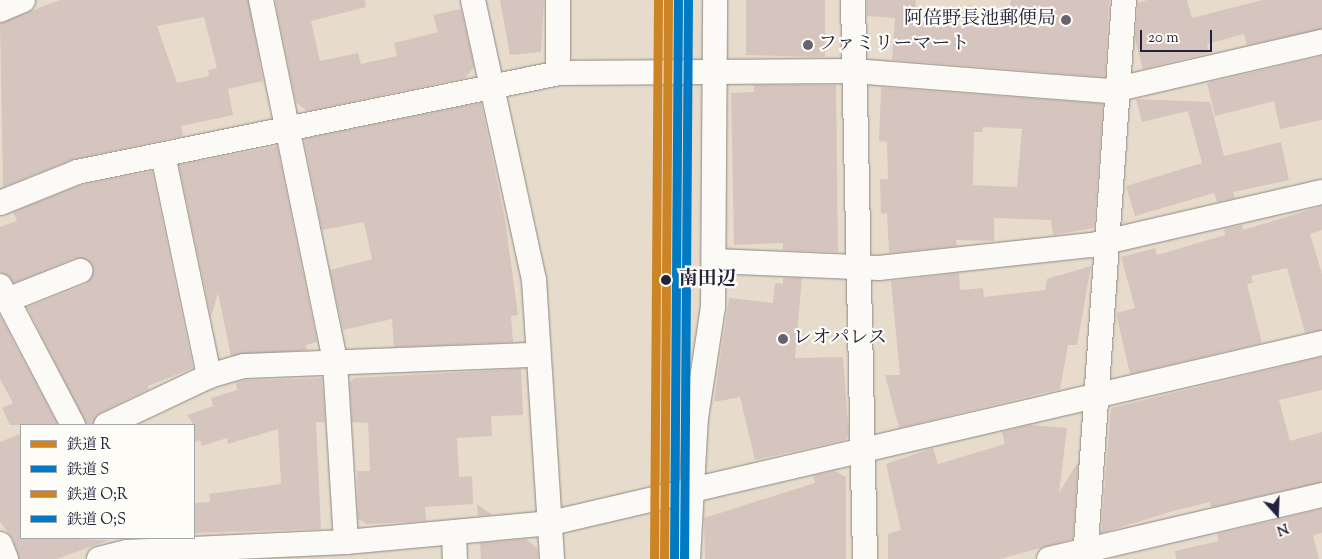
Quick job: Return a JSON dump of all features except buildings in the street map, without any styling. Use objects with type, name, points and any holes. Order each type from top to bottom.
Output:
[{"type":"street","points":[[0,10],[23,0]]},
{"type":"street","points":[[261,0],[335,362],[346,542]]},
{"type":"street","points":[[473,0],[534,280],[537,355],[552,559]]},
{"type":"street","points":[[558,0],[558,73]]},
{"type":"street","points":[[688,559],[688,493],[696,418],[709,352],[714,261],[715,0]]},
{"type":"street","points":[[853,0],[865,559]]},
{"type":"street","points":[[1084,555],[1093,397],[1124,0]]},
{"type":"street","points":[[0,203],[77,172],[288,130],[492,85],[558,73],[854,71],[1118,89],[1322,42]]},
{"type":"street","points":[[163,155],[209,376]]},
{"type":"street","points":[[714,261],[858,268],[1105,243],[1322,192]]},
{"type":"street","points":[[72,424],[4,293],[80,271]]},
{"type":"street","points":[[99,559],[126,550],[346,542],[454,533],[550,522],[688,493],[1322,343]]},
{"type":"street","points":[[108,424],[209,376],[244,366],[537,355]]},
{"type":"street","points":[[1049,559],[1084,555],[1322,495]]},
{"type":"street","points":[[454,533],[454,559]]},
{"type":"street","points":[[0,544],[6,559]]},
{"type":"rail line","name":"O;R","points":[[654,559],[658,0]]},
{"type":"rail line","name":"R","points":[[664,559],[668,0]]},
{"type":"rail line","name":"S","points":[[674,559],[678,0]]},
{"type":"rail line","name":"O;S","points":[[684,559],[688,0]]},
{"type":"place","name":"阿倍野長池郵便局","points":[[1066,20]]},
{"type":"place","name":"ファミリーマート","points":[[808,45]]},
{"type":"place","name":"南田辺","points":[[666,280]]},
{"type":"place","name":"レオパレス","points":[[783,339]]}]
